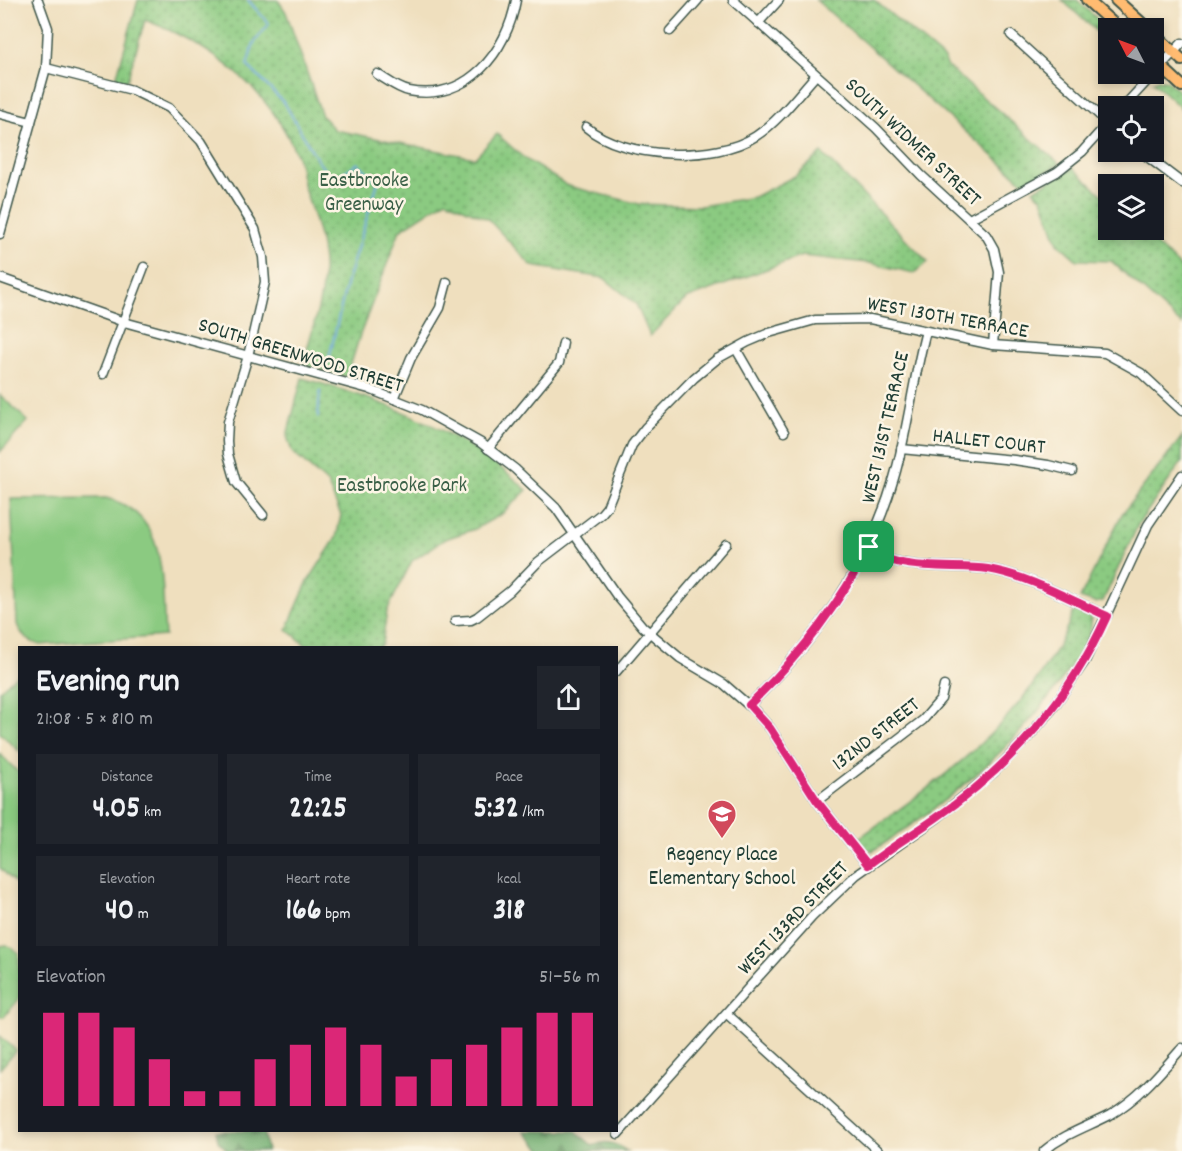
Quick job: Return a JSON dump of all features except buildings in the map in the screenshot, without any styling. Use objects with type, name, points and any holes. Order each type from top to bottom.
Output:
[{"type":"main road","points":[[1087,0],[1107,18]]},
{"type":"main road","points":[[1116,0],[1136,18]]},
{"type":"main road","points":[[1164,43],[1178,56]]},
{"type":"main road","points":[[1164,70],[1182,86]]},
{"type":"street","points":[[0,234],[46,68],[48,28],[38,0]]},
{"type":"street","points":[[377,74],[410,91],[445,91],[466,83],[481,69],[502,42],[516,0]]},
{"type":"street","points":[[670,31],[699,0]]},
{"type":"street","name":"SOUTH WIDMER STREET","points":[[733,0],[876,128],[939,192],[971,218],[990,242],[998,265],[993,345]]},
{"type":"street","points":[[758,23],[779,0]]},
{"type":"street","points":[[1011,35],[1098,114]]},
{"type":"street","points":[[1178,56],[1182,43]]},
{"type":"street","points":[[46,68],[146,95],[180,116],[201,141],[247,213],[263,257],[266,282],[248,356],[228,422],[228,454],[237,482],[263,515]]},
{"type":"street","points":[[586,126],[608,141],[633,148],[663,152],[725,150],[749,140],[764,130],[816,75]]},
{"type":"street","points":[[1132,96],[1141,84]]},
{"type":"street","points":[[0,114],[31,122]]},
{"type":"street","points":[[971,218],[1057,172],[1082,152],[1098,134]]},
{"type":"street","points":[[1154,162],[1182,183]]},
{"type":"street","points":[[103,374],[144,267]]},
{"type":"street","name":"SOUTH GREENWOOD STREET","points":[[0,278],[124,322],[345,382],[394,399],[451,424],[488,449],[542,494],[575,534],[617,596],[650,634],[680,658],[724,684],[749,705],[770,728],[817,801],[868,865]]},
{"type":"street","points":[[394,399],[411,358],[440,308],[447,282]]},
{"type":"street","name":"WEST 130TH TERRACE","points":[[455,621],[471,620],[477,617],[510,591],[538,562],[591,523],[607,507],[632,445],[646,427],[694,378],[717,359],[769,333],[822,319],[870,319],[993,345],[1105,353],[1135,368],[1182,411]]},
{"type":"street","name":"WEST 131ST TERRACE","points":[[749,705],[786,668],[822,625],[848,587],[869,547],[889,495],[901,449],[911,387],[926,331]]},
{"type":"street","points":[[488,449],[559,363],[563,343]]},
{"type":"street","points":[[736,349],[784,432]]},
{"type":"street","name":"HALLET COURT","points":[[901,449],[1014,460],[1072,471]]},
{"type":"street","name":"WEST 133RD STREET","points":[[618,1134],[812,917],[868,865],[937,818],[1012,754],[1069,686],[1107,616],[1148,525],[1182,475]]},
{"type":"street","points":[[618,670],[726,544]]},
{"type":"street","points":[[869,547],[876,555],[892,560],[988,569],[1008,574],[1107,616]]},
{"type":"street","name":"132ND STREET","points":[[817,801],[923,720],[941,699],[944,686]]},
{"type":"street","points":[[727,1014],[878,1151]]},
{"type":"street","points":[[1044,1151],[1074,1130],[1122,1107],[1149,1084],[1182,1048]]},
{"type":"green space","name":"Eastbrooke Greenway","points":[[138,0],[278,0],[286,12],[322,116],[335,130],[475,158],[497,134],[525,159],[568,186],[639,204],[701,206],[754,197],[795,176],[822,153],[928,262],[914,273],[869,263],[802,256],[686,299],[650,336],[636,304],[604,278],[532,266],[488,219],[446,200],[400,230],[360,335],[347,377],[303,365],[320,299],[323,265],[318,231],[297,156],[271,110],[236,72],[193,42],[169,30],[145,20],[127,81],[116,79]]},
{"type":"green space","points":[[816,0],[874,0],[944,59],[948,67],[1060,164],[1024,183]]},
{"type":"green space","points":[[1062,0],[1077,0],[1098,20],[1098,33]]},
{"type":"green space","points":[[1164,80],[1167,81],[1182,94],[1182,109],[1155,84],[1164,84]]},
{"type":"green space","points":[[1073,168],[1098,191],[1098,240],[1151,240],[1182,268],[1182,325],[1111,261],[1077,260],[1058,243],[1042,198],[1033,190]]},
{"type":"green space","name":"Eastbrooke Park","points":[[302,378],[363,397],[422,420],[476,450],[527,490],[502,514],[475,529],[445,539],[412,561],[387,611],[380,646],[307,646],[287,629],[307,583],[336,538],[341,515],[327,483],[292,452],[287,436]]},
{"type":"green space","points":[[0,395],[28,421],[0,452]]},
{"type":"green space","points":[[1182,437],[1182,462],[1139,523],[1103,601],[1095,603],[1080,598],[1122,514]]},
{"type":"green space","points":[[106,498],[127,506],[142,519],[152,535],[161,573],[165,636],[40,645],[32,642],[23,635],[17,624],[11,499]]},
{"type":"green space","points":[[1076,607],[1091,618],[1090,632],[1080,653],[1026,726],[955,793],[873,851],[864,849],[855,841],[965,758],[1012,711],[1057,648]]},
{"type":"green space","points":[[18,674],[18,750],[0,733],[0,690]]},
{"type":"green space","points":[[0,754],[18,772],[18,886],[0,868]]},
{"type":"green space","points":[[7,945],[18,952],[18,1000],[4,1017],[0,1017],[0,946]]},
{"type":"green space","points":[[0,1036],[16,1050],[0,1069]]},
{"type":"green space","points":[[216,1132],[263,1132],[267,1151],[228,1151],[218,1141]]},
{"type":"green space","points":[[525,1132],[577,1132],[593,1146],[610,1143],[627,1151],[543,1151]]},
{"type":"waterway","points":[[248,0],[269,24],[254,43],[247,65],[285,104],[318,161],[332,180],[358,163],[378,182],[347,281],[328,363]]},
{"type":"waterway","points":[[318,417],[320,391]]},
{"type":"place","name":"Regency Place Elementary School","points":[[722,840]]},
{"type":"route","points":[[869,547],[876,555],[892,560],[988,569],[1008,574],[1107,616],[1085,661],[1069,686],[1012,754],[994,772],[937,818],[916,830],[868,865],[817,801],[770,728],[749,705],[786,668],[822,625],[848,587],[869,547]]}]
